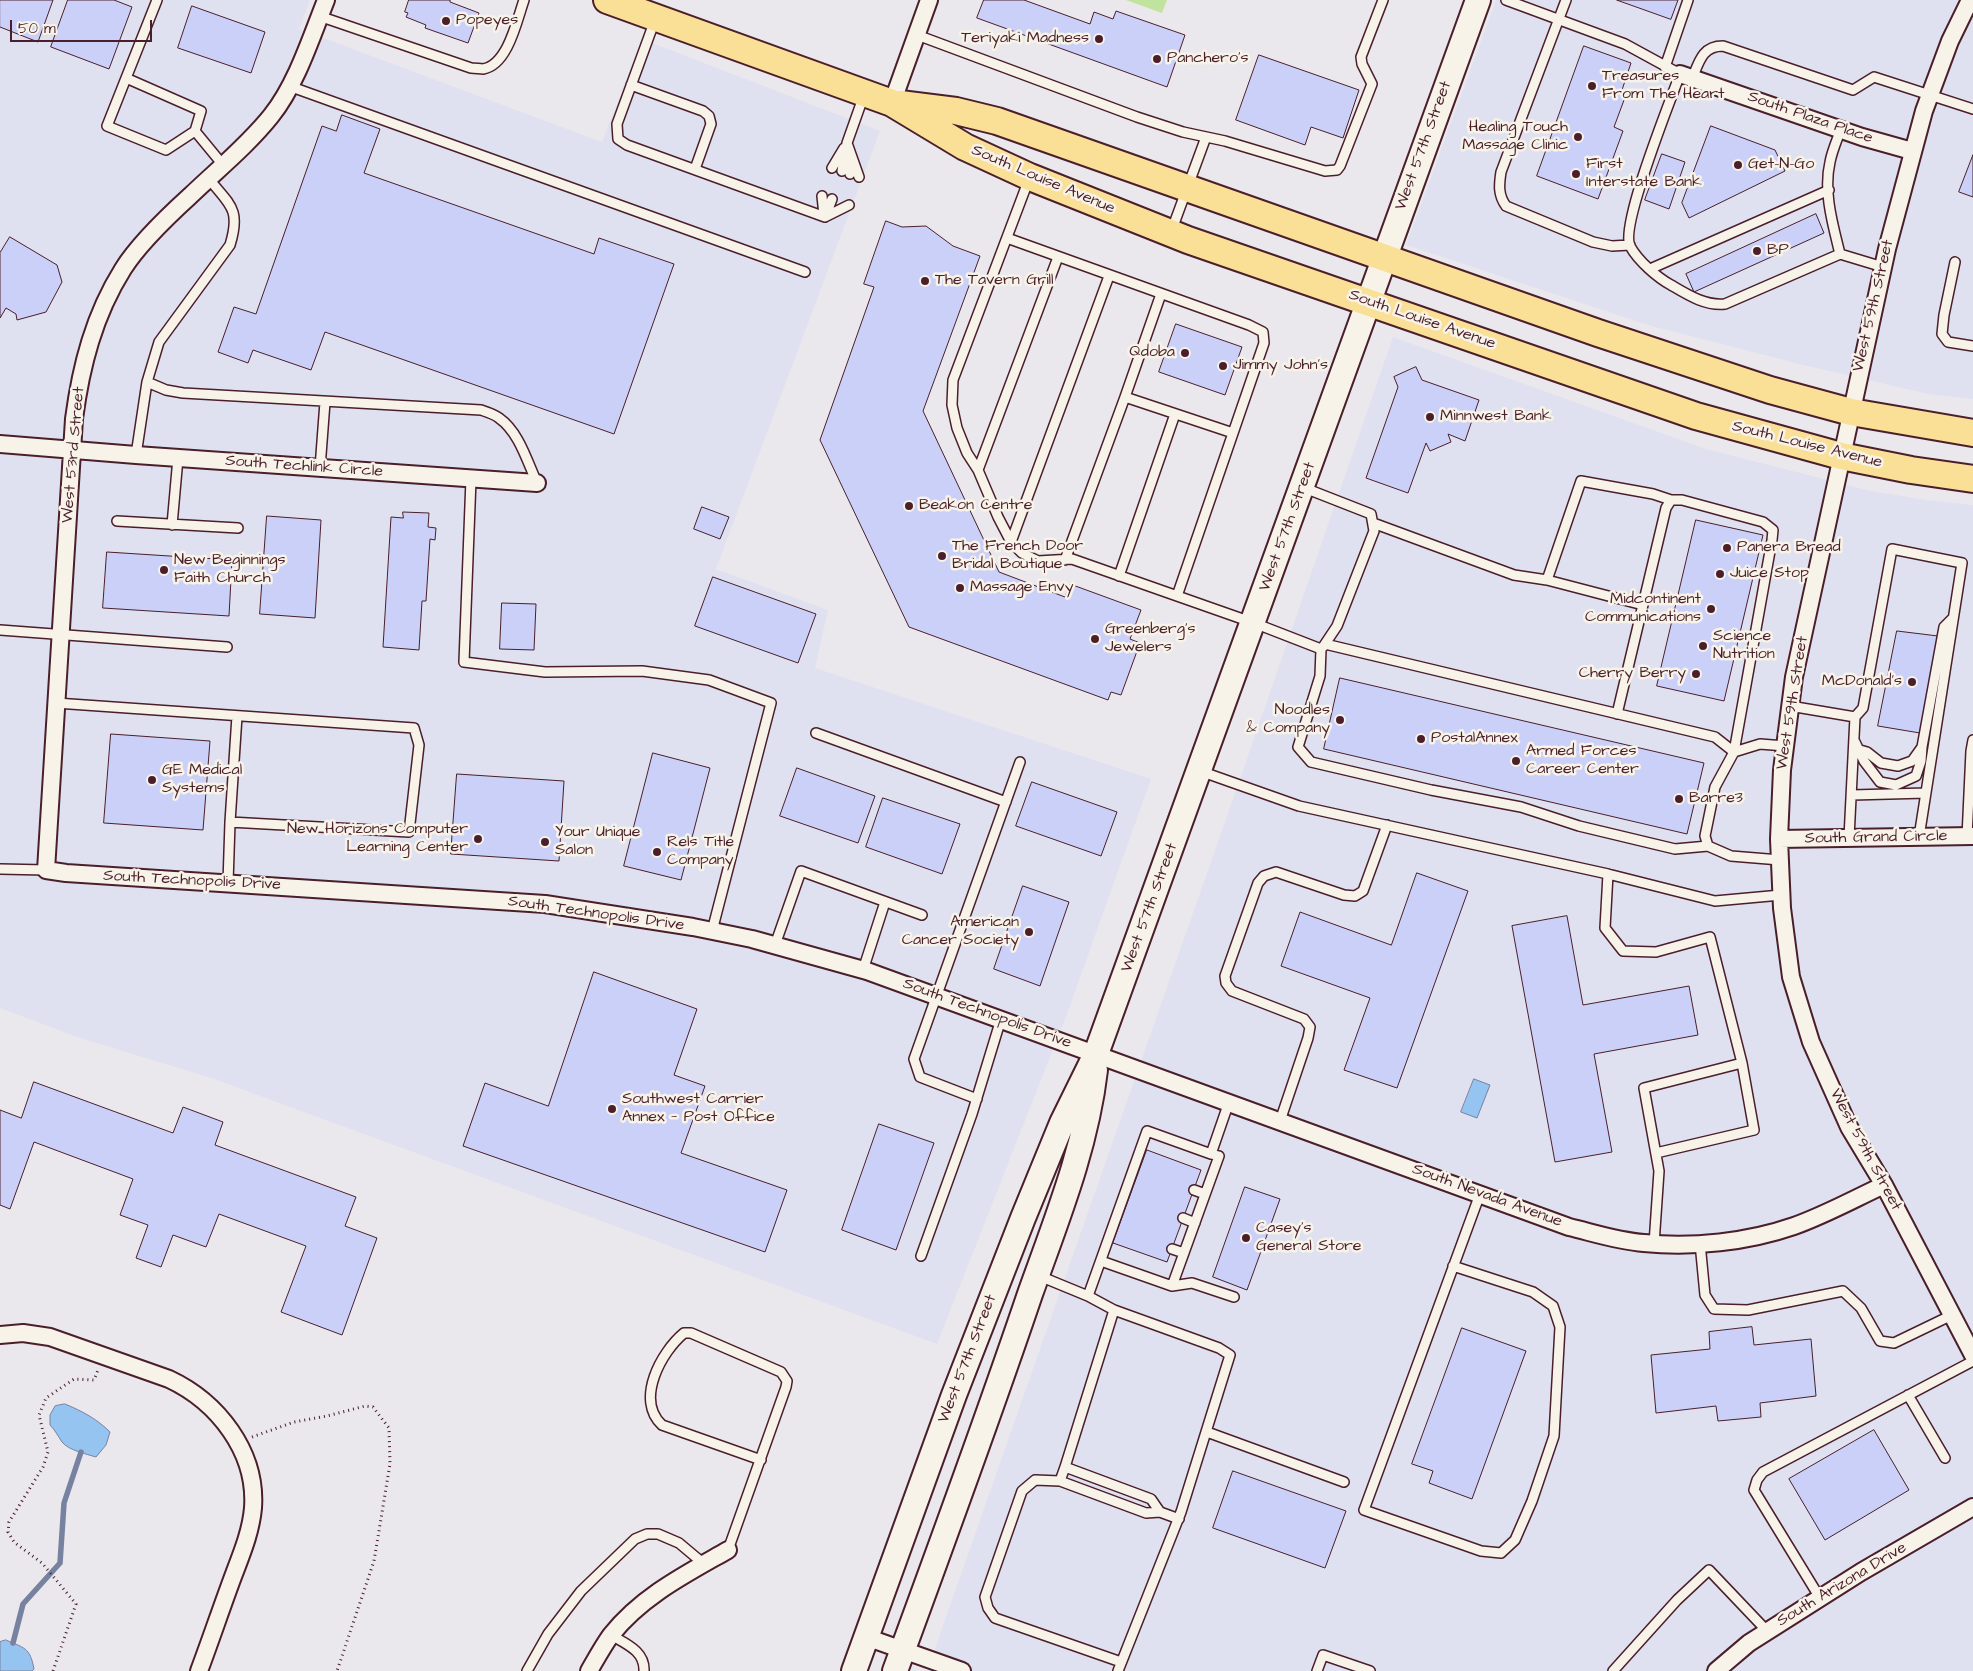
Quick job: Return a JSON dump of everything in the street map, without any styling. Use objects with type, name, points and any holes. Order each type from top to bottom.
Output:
[{"type":"main road","name":"South Louise Avenue","points":[[607,0],[892,103],[956,111],[997,121],[1598,333],[1770,390],[1851,412],[1973,433]]},
{"type":"main road","name":"West 57th Street","points":[[854,1671],[954,1395],[1023,1218],[1062,1123],[1096,1054],[1254,623],[1478,0]]},
{"type":"main road","name":"South Louise Avenue","points":[[892,103],[965,147],[1030,177],[1171,233],[1696,416],[1841,456],[1911,470],[1973,479]]},
{"type":"main road","name":"West 57th Street","points":[[899,1660],[1072,1173],[1091,1105],[1096,1054]]},
{"type":"street","name":"West 53rd Street","points":[[46,870],[74,419],[77,391],[89,340],[108,297],[124,268],[142,246],[208,179],[249,142],[272,114],[305,55],[326,0]]},
{"type":"street","points":[[892,103],[929,0]]},
{"type":"street","name":"West 59th Street","points":[[1970,0],[1950,41],[1930,95],[1912,151],[1883,267],[1794,677],[1782,770],[1779,839],[1781,895],[1791,977],[1811,1042],[1849,1127],[1884,1185],[1973,1355]]},
{"type":"street","name":"South Plaza Place","points":[[1686,76],[1862,137],[1912,151]]},
{"type":"street","name":"South Techlink Circle","points":[[0,444],[136,456],[537,483]]},
{"type":"street","name":"South Grand Circle","points":[[1779,839],[1970,836]]},
{"type":"street","name":"South Technopolis Drive","points":[[46,870],[66,873],[545,904],[712,931],[775,945],[863,970],[1096,1054]]},
{"type":"street","name":"South Nevada Avenue","points":[[1096,1054],[1570,1227],[1606,1237],[1654,1244],[1700,1243],[1759,1236],[1793,1226],[1884,1185]]},
{"type":"street","points":[[0,1334],[37,1334],[154,1372],[186,1386],[224,1420],[238,1442],[250,1471],[253,1508],[242,1552],[199,1671]]},
{"type":"street","name":"South Arizona Drive","points":[[1716,1671],[1749,1643],[1767,1631],[1973,1507]]},
{"type":"street","points":[[589,1671],[611,1635],[641,1604],[677,1578],[728,1550]]},
{"type":"street","points":[[866,1637],[899,1660],[962,1671]]},
{"type":"lane","points":[[126,78],[201,111],[195,131],[166,150],[107,126],[126,78],[157,0]]},
{"type":"lane","points":[[319,16],[471,68],[484,69],[496,62],[507,48],[524,0]]},
{"type":"lane","points":[[916,35],[1182,132],[1332,172],[1340,166],[1372,84],[1362,64],[1361,57],[1383,0]]},
{"type":"lane","points":[[1506,0],[1625,44],[1665,67],[1686,76]]},
{"type":"lane","points":[[1566,0],[1501,172],[1500,199],[1506,206],[1593,242],[1612,246],[1630,245]]},
{"type":"lane","points":[[1665,67],[1688,0]]},
{"type":"lane","points":[[655,18],[617,124],[618,139],[627,145],[825,217],[849,205]]},
{"type":"lane","points":[[1883,267],[1840,254],[1725,304],[1714,305],[1696,298],[1656,277],[1630,245],[1629,221],[1643,175],[1686,76],[1703,53],[1710,48],[1723,46],[1853,90],[1874,77],[1973,109]]},
{"type":"lane","points":[[631,85],[703,111],[709,116],[711,124],[695,170]]},
{"type":"lane","points":[[289,86],[804,272]]},
{"type":"lane","points":[[832,168],[847,143],[865,94]]},
{"type":"lane","points":[[1840,254],[1832,223],[1829,190],[1830,162],[1841,129]]},
{"type":"lane","points":[[195,131],[223,165]]},
{"type":"lane","points":[[1171,233],[1206,137]]},
{"type":"lane","points":[[847,143],[850,174],[847,143]]},
{"type":"lane","points":[[1030,177],[953,380],[952,405],[957,428],[967,453],[978,470],[1011,542],[1022,553],[1038,561],[1072,559],[1323,647],[1715,737],[1734,752]]},
{"type":"lane","points":[[136,456],[147,382],[159,342],[230,245],[236,227],[233,209],[208,179]]},
{"type":"lane","points":[[1650,269],[1829,190]]},
{"type":"lane","points":[[822,196],[825,217]]},
{"type":"lane","points":[[825,217],[835,200]]},
{"type":"lane","points":[[1007,238],[1249,325],[1263,332],[1264,343],[1177,596]]},
{"type":"lane","points":[[978,470],[1058,257]]},
{"type":"lane","points":[[1955,262],[1942,334],[1948,342],[1973,346]]},
{"type":"lane","points":[[1011,542],[1109,276]]},
{"type":"lane","points":[[1065,560],[1161,294]]},
{"type":"lane","points":[[147,382],[166,390],[183,394],[480,410],[497,416],[508,425],[518,440],[537,483]]},
{"type":"lane","points":[[1125,397],[1233,433]]},
{"type":"lane","points":[[320,468],[325,402]]},
{"type":"lane","points":[[1119,576],[1175,414]]},
{"type":"lane","points":[[172,524],[178,458]]},
{"type":"lane","points":[[471,478],[464,662],[545,672],[642,671],[709,680],[771,703],[712,931]]},
{"type":"lane","points":[[1547,580],[1581,481],[1653,494],[1671,500],[1682,500],[1763,522],[1773,530],[1734,752],[1715,787],[1704,836],[1708,846]]},
{"type":"lane","points":[[1302,487],[1370,514],[1374,531],[1337,626],[1323,647],[1320,676],[1298,747],[1312,762],[1431,790],[1520,807],[1579,826],[1675,849],[1708,846],[1731,856],[1780,860]]},
{"type":"lane","points":[[1617,714],[1666,508],[1671,500]]},
{"type":"lane","points":[[116,522],[238,528]]},
{"type":"lane","points":[[1373,523],[1514,575],[1547,580],[1643,606]]},
{"type":"lane","points":[[1849,838],[1857,746],[1855,717],[1863,708],[1892,549],[1962,563],[1919,837]]},
{"type":"lane","points":[[1857,746],[1864,761],[1880,782],[1896,785],[1916,776],[1921,761],[1944,627],[1953,618]]},
{"type":"lane","points":[[0,630],[60,636],[227,647]]},
{"type":"lane","points":[[56,703],[414,728],[419,745],[409,832],[230,822]]},
{"type":"lane","points":[[1790,706],[1855,717]]},
{"type":"lane","points":[[228,883],[237,716]]},
{"type":"lane","points":[[816,733],[1006,802]]},
{"type":"lane","points":[[1970,836],[1973,740]]},
{"type":"lane","points":[[1734,752],[1760,744],[1785,746]]},
{"type":"lane","points":[[1857,746],[1881,763],[1898,766],[1912,761],[1922,747]]},
{"type":"lane","points":[[977,1099],[920,1077],[914,1059],[1020,762]]},
{"type":"lane","points":[[1200,771],[1299,806],[1608,874],[1715,901],[1781,895]]},
{"type":"lane","points":[[1852,795],[1926,792]]},
{"type":"lane","points":[[1280,1121],[1310,1027],[1304,1019],[1232,991],[1226,983],[1225,976],[1258,884],[1264,876],[1276,872],[1344,895],[1355,896],[1363,891],[1387,825]]},
{"type":"lane","points":[[0,869],[46,870]]},
{"type":"lane","points":[[775,945],[801,871],[922,915]]},
{"type":"lane","points":[[1608,874],[1605,928],[1623,951],[1656,952],[1710,937],[1742,1063],[1754,1130],[1656,1153]]},
{"type":"lane","points":[[863,970],[885,902]]},
{"type":"lane","points":[[921,1256],[977,1099],[1001,1019]]},
{"type":"lane","points":[[1654,1244],[1659,1171],[1644,1088],[1742,1063]]},
{"type":"lane","points":[[1211,1154],[1229,1102]]},
{"type":"lane","points":[[1088,1296],[1101,1261],[1116,1229],[1137,1170],[1147,1131],[1219,1156],[1172,1286]]},
{"type":"lane","points":[[1194,1190],[1205,1194]]},
{"type":"lane","points":[[1453,1266],[1533,1292],[1553,1306],[1560,1327],[1554,1436],[1532,1501],[1515,1540],[1501,1553],[1481,1551],[1364,1510],[1453,1266],[1480,1194]]},
{"type":"lane","points":[[1183,1218],[1195,1223]]},
{"type":"lane","points":[[1700,1243],[1705,1295],[1714,1309],[1748,1310],[1843,1291],[1861,1308],[1880,1341],[1894,1344],[1952,1314]]},
{"type":"lane","points":[[1172,1249],[1184,1253]]},
{"type":"lane","points":[[1101,1261],[1172,1286],[1192,1283],[1234,1297]]},
{"type":"lane","points":[[1037,1275],[1088,1296],[1114,1310],[1219,1348],[1230,1356],[1179,1520],[1119,1667],[996,1618],[988,1608],[985,1597],[1022,1491],[1036,1480],[1060,1481],[1146,1513],[1160,1512],[1179,1520]]},
{"type":"lane","points":[[1060,1481],[1114,1310]]},
{"type":"lane","points":[[728,1550],[761,1460],[786,1387],[786,1381],[781,1372],[691,1333],[684,1333],[673,1342],[658,1366],[653,1381],[651,1402],[656,1418],[662,1425],[761,1460]]},
{"type":"lane","points":[[1820,1598],[1754,1490],[1757,1480],[1763,1472],[1973,1361]]},
{"type":"lane","points":[[1908,1395],[1945,1458]]},
{"type":"lane","points":[[1207,1432],[1344,1482]]},
{"type":"lane","points":[[1065,1467],[1151,1500],[1160,1512]]},
{"type":"lane","points":[[527,1671],[548,1634],[581,1591],[635,1540],[647,1534],[658,1534],[679,1542],[704,1564]]},
{"type":"lane","points":[[1613,1671],[1677,1600],[1709,1570],[1767,1631]]},
{"type":"lane","points":[[611,1635],[635,1649],[644,1663],[644,1671]]},
{"type":"lane","points":[[1317,1671],[1323,1655],[1370,1671]]},
{"type":"path","points":[[52,1671],[76,1604],[42,1563],[14,1542],[8,1532],[8,1522],[43,1467],[48,1452],[39,1415],[46,1398],[74,1379],[94,1380],[104,1356]]},
{"type":"path","points":[[238,1442],[294,1422],[364,1406],[373,1407],[389,1428],[390,1464],[374,1561],[337,1671]]},
{"type":"shaded area","points":[[0,0],[310,0],[299,29],[602,142],[642,39],[880,131],[716,569],[828,610],[815,668],[1151,779],[1067,1014],[937,1344],[211,1078],[77,1037],[0,1008]]},
{"type":"shaded area","points":[[1496,0],[1973,0],[1973,399],[1928,394],[1799,364],[1648,325],[1406,245]]},
{"type":"shaded area","points":[[1393,337],[1706,449],[1871,491],[1973,505],[1973,1671],[927,1671]]},
{"type":"green space","points":[[1126,0],[1167,0],[1162,13]]},
{"type":"water","points":[[1474,1079],[1490,1085],[1477,1118],[1461,1112]]},
{"type":"water","points":[[65,1404],[89,1416],[110,1432],[106,1445],[96,1457],[65,1445],[50,1425],[50,1415],[55,1406]]},
{"type":"water","points":[[6,1640],[22,1647],[28,1652],[34,1669],[32,1671],[0,1671],[0,1642]]},
{"type":"building","points":[[0,0],[53,0],[38,42],[0,27]]},
{"type":"building","points":[[68,0],[114,0],[132,7],[109,69],[51,47]]},
{"type":"building","name":"Popeyes","points":[[409,0],[450,0],[450,2],[479,13],[468,43],[425,28],[426,25],[406,17],[408,13],[405,12]]},
{"type":"building","points":[[984,0],[1024,0],[1090,24],[1094,12],[1113,19],[1116,11],[1185,35],[1167,87],[977,18]]},
{"type":"building","points":[[1617,0],[1678,0],[1671,19]]},
{"type":"building","points":[[192,6],[265,32],[251,73],[178,48]]},
{"type":"building","points":[[1584,46],[1631,63],[1622,90],[1627,92],[1614,127],[1623,131],[1598,199],[1537,176]]},
{"type":"building","points":[[1259,55],[1359,90],[1343,138],[1311,127],[1305,145],[1236,120]]},
{"type":"building","points":[[342,115],[380,129],[364,173],[594,254],[599,238],[674,264],[614,434],[325,332],[311,370],[253,350],[248,363],[218,352],[234,307],[256,314],[322,126],[336,131]]},
{"type":"building","points":[[1711,126],[1775,150],[1785,171],[1689,218],[1682,203]]},
{"type":"building","points":[[1662,154],[1685,162],[1669,209],[1645,200]]},
{"type":"building","points":[[1973,155],[1973,197],[1959,192]]},
{"type":"building","points":[[1816,214],[1824,233],[1694,292],[1686,274]]},
{"type":"building","name":"Beakon Centre","points":[[886,221],[902,227],[926,226],[953,246],[980,256],[923,411],[999,572],[1065,597],[1070,584],[1141,610],[1130,639],[1140,643],[1121,695],[1111,692],[1108,700],[909,627],[820,440],[874,287],[864,284]]},
{"type":"building","points":[[10,237],[57,265],[62,282],[46,312],[17,320],[16,314],[6,308],[0,318],[0,253]]},
{"type":"building","points":[[1176,324],[1242,347],[1225,395],[1159,372]]},
{"type":"building","name":"Minnwest Bank","points":[[1416,367],[1422,380],[1479,400],[1465,441],[1448,434],[1451,442],[1430,451],[1426,443],[1408,493],[1366,478],[1398,387],[1394,377]]},
{"type":"building","points":[[702,507],[729,517],[720,539],[694,529]]},
{"type":"building","points":[[403,512],[429,513],[428,527],[436,528],[435,540],[430,539],[426,601],[422,601],[419,650],[383,647],[391,517],[403,518]]},
{"type":"building","points":[[267,516],[321,520],[315,618],[260,614]]},
{"type":"building","points":[[1696,520],[1763,535],[1724,701],[1657,686]]},
{"type":"building","points":[[107,552],[232,560],[229,616],[103,608]]},
{"type":"building","points":[[713,577],[816,614],[798,663],[695,626]]},
{"type":"building","points":[[502,603],[536,604],[534,650],[500,649]]},
{"type":"building","points":[[1897,631],[1938,636],[1920,733],[1878,726]]},
{"type":"building","points":[[1340,678],[1704,763],[1687,834],[1324,749]]},
{"type":"building","points":[[111,734],[210,741],[203,830],[104,823]]},
{"type":"building","points":[[653,753],[710,768],[681,880],[624,866]]},
{"type":"building","points":[[797,768],[875,796],[858,843],[780,816]]},
{"type":"building","points":[[457,774],[564,781],[559,861],[451,854]]},
{"type":"building","points":[[1032,782],[1117,812],[1101,856],[1016,826]]},
{"type":"building","points":[[883,798],[960,824],[942,874],[866,847]]},
{"type":"building","points":[[1417,873],[1468,891],[1397,1088],[1344,1070],[1370,998],[1281,966],[1300,912],[1391,945]]},
{"type":"building","points":[[1023,886],[1069,902],[1040,986],[994,969]]},
{"type":"building","points":[[1567,916],[1583,1005],[1689,986],[1698,1035],[1594,1054],[1612,1152],[1555,1162],[1512,926]]},
{"type":"building","points":[[594,972],[697,1009],[674,1075],[705,1086],[681,1153],[787,1190],[765,1252],[463,1146],[485,1083],[548,1106]]},
{"type":"building","points":[[34,1082],[173,1133],[183,1107],[223,1122],[215,1145],[356,1197],[345,1226],[377,1238],[342,1335],[281,1312],[306,1246],[219,1214],[206,1247],[173,1235],[161,1267],[136,1258],[148,1225],[120,1215],[133,1179],[34,1142],[10,1209],[0,1205],[0,1110],[21,1118]]},
{"type":"building","points":[[879,1124],[934,1143],[896,1250],[842,1230]]},
{"type":"building","points":[[1147,1150],[1201,1170],[1167,1262],[1113,1243]]},
{"type":"building","name":"Casey's General Store","points":[[1245,1187],[1280,1199],[1247,1290],[1213,1277]]},
{"type":"building","points":[[1752,1327],[1754,1345],[1811,1339],[1816,1396],[1760,1403],[1761,1417],[1718,1421],[1716,1406],[1656,1413],[1651,1355],[1710,1349],[1709,1332]]},
{"type":"building","points":[[1462,1328],[1526,1351],[1472,1499],[1429,1483],[1433,1471],[1412,1464]]},
{"type":"building","points":[[1874,1430],[1909,1490],[1825,1540],[1789,1479]]},
{"type":"building","points":[[1233,1471],[1346,1511],[1325,1568],[1213,1528]]},
{"type":"waterway","points":[[13,1643],[23,1604],[60,1563],[64,1503],[81,1452]]},
{"type":"place","name":"Popeyes","points":[[446,21]]},
{"type":"place","name":"Teriyaki Madness","points":[[1099,39]]},
{"type":"place","name":"Panchero's","points":[[1157,59]]},
{"type":"place","name":"Treasures From The Heart","points":[[1592,86]]},
{"type":"place","name":"Healing Touch Massage Clinic","points":[[1578,137]]},
{"type":"place","name":"Get-N-Go","points":[[1738,165]]},
{"type":"place","name":"First Interstate Bank","points":[[1576,174]]},
{"type":"place","name":"BP","points":[[1757,251]]},
{"type":"place","name":"The Tavern Grill","points":[[925,281]]},
{"type":"place","name":"Qdoba","points":[[1185,353]]},
{"type":"place","name":"Jimmy John's","points":[[1223,366]]},
{"type":"place","name":"Minnwest Bank","points":[[1430,417]]},
{"type":"place","name":"Beakon Centre","points":[[909,506]]},
{"type":"place","name":"Panera Bread","points":[[1727,548]]},
{"type":"place","name":"The French Door Bridal Boutique","points":[[942,556]]},
{"type":"place","name":"New Beginnings Faith Church","points":[[164,570]]},
{"type":"place","name":"Juice Stop","points":[[1720,574]]},
{"type":"place","name":"Massage Envy","points":[[960,588]]},
{"type":"place","name":"Midcontinent Communications","points":[[1711,609]]},
{"type":"place","name":"Greenberg's Jewelers","points":[[1095,639]]},
{"type":"place","name":"Science Nutrition","points":[[1703,646]]},
{"type":"place","name":"Cherry Berry","points":[[1696,674]]},
{"type":"place","name":"McDonald's","points":[[1912,682]]},
{"type":"place","name":"Noodles & Company","points":[[1340,720]]},
{"type":"place","name":"PostalAnnex","points":[[1421,739]]},
{"type":"place","name":"Armed Forces Career Center","points":[[1516,761]]},
{"type":"place","name":"GE Medical Systems","points":[[152,780]]},
{"type":"place","name":"Barre3","points":[[1679,799]]},
{"type":"place","name":"New Horizons Computer Learning Center","points":[[478,839]]},
{"type":"place","name":"Your Unique Salon","points":[[545,842]]},
{"type":"place","name":"Rels Title Company","points":[[657,852]]},
{"type":"place","name":"American Cancer Society","points":[[1029,932]]},
{"type":"place","name":"Southwest Carrier Annex — Post Office","points":[[612,1109]]},
{"type":"place","name":"Casey's General Store","points":[[1246,1238]]}]
